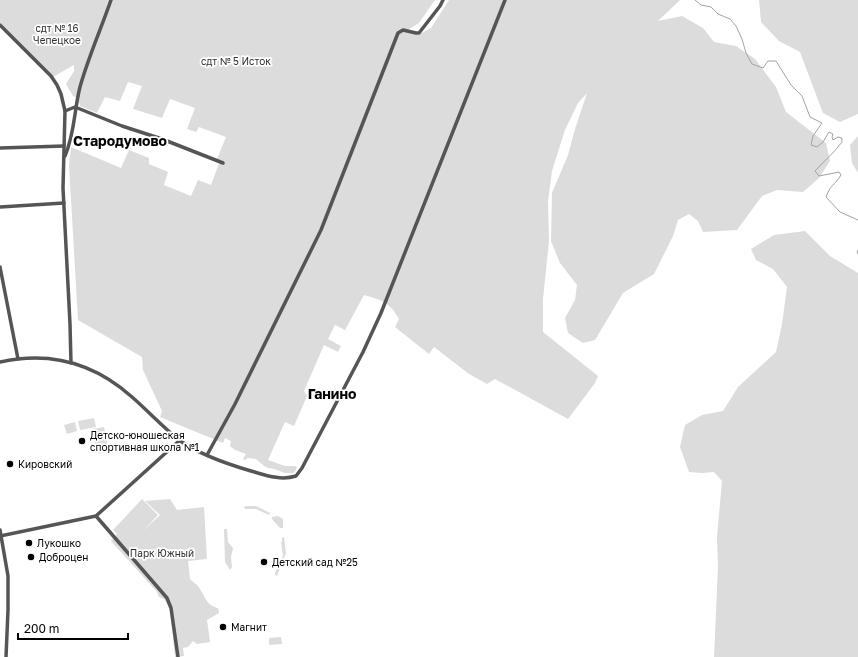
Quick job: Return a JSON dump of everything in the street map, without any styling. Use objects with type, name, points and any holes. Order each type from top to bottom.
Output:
[{"type":"street","points":[[64,158],[71,140],[76,116],[75,107],[86,66],[111,0]]},
{"type":"street","points":[[207,455],[238,398],[321,230],[398,33],[401,30],[419,33],[443,0]]},
{"type":"street","points":[[0,362],[18,358],[42,357],[71,363],[95,371],[122,388],[180,440],[207,455],[231,465],[279,478],[290,478],[296,476],[363,352],[386,302],[505,0]]},
{"type":"street","points":[[0,25],[39,64],[57,85],[64,99],[64,203],[71,363]]},
{"type":"street","points":[[65,111],[75,107],[223,163]]},
{"type":"street","points":[[0,148],[64,146]]},
{"type":"street","points":[[0,207],[64,203]]},
{"type":"street","points":[[0,267],[18,358]]},
{"type":"street","points":[[1,536],[96,516],[180,440]]},
{"type":"street","points":[[96,516],[167,598],[171,608],[178,657]]},
{"type":"street","points":[[0,530],[8,576],[6,657]]},
{"type":"green space","points":[[0,0],[435,0],[419,23],[406,31],[418,35],[431,28],[449,0],[680,0],[658,21],[682,16],[703,28],[714,42],[736,46],[755,59],[776,87],[786,112],[826,143],[830,161],[819,178],[803,192],[777,190],[762,196],[737,230],[703,232],[698,221],[689,214],[678,220],[673,236],[654,274],[623,293],[595,340],[583,343],[568,333],[565,318],[575,300],[577,285],[560,263],[551,241],[552,193],[568,155],[587,93],[578,103],[565,130],[552,171],[548,201],[549,241],[543,299],[543,332],[598,376],[595,383],[568,419],[495,379],[487,384],[469,374],[434,347],[429,354],[395,327],[399,319],[396,313],[388,305],[380,300],[364,295],[345,330],[335,325],[328,339],[341,346],[338,352],[324,345],[304,391],[307,396],[294,426],[285,422],[268,460],[285,466],[297,467],[293,473],[285,473],[268,468],[256,459],[243,459],[246,454],[235,450],[230,446],[231,441],[225,438],[223,443],[160,417],[162,411],[143,370],[142,357],[78,320],[69,165],[71,147],[121,168],[129,150],[149,158],[149,164],[168,172],[164,185],[191,196],[198,180],[211,185],[220,161],[217,159],[226,137],[199,127],[196,132],[187,129],[195,108],[170,99],[162,118],[133,109],[142,86],[128,82],[120,101],[105,97],[97,113],[80,106],[78,98],[73,96],[66,84],[74,71],[74,65],[51,78],[0,23]]},
{"type":"green space","points":[[759,0],[858,0],[858,114],[840,122],[823,113],[800,52],[779,41],[761,22]]},
{"type":"green space","points":[[858,136],[858,173],[852,163],[850,145]]},
{"type":"green space","points":[[805,231],[830,256],[858,273],[858,657],[714,657],[718,567],[717,537],[722,481],[714,472],[689,472],[680,447],[685,425],[702,415],[723,411],[738,387],[776,352],[782,324],[787,287],[773,269],[756,260],[751,249],[774,235]]},
{"type":"green space","points":[[94,418],[96,427],[80,430],[78,421]]},
{"type":"green space","points":[[75,422],[77,431],[67,434],[64,425]]},
{"type":"green space","points":[[104,427],[109,451],[98,454],[92,429]]},
{"type":"green space","name":"Парк Южный","points":[[142,499],[158,515],[143,531],[160,515],[145,501],[170,499],[177,510],[204,507],[207,559],[188,561],[190,579],[197,585],[209,603],[218,608],[219,613],[207,620],[210,642],[197,644],[193,641],[188,647],[183,648],[184,656],[175,657],[170,609],[164,599],[159,597],[157,592],[111,541],[117,534],[113,530]]},
{"type":"green space","points":[[256,506],[270,513],[269,515],[256,509],[245,509],[244,507]]},
{"type":"green space","points":[[278,516],[283,519],[283,528],[280,528],[272,519],[272,517]]},
{"type":"green space","points":[[224,529],[227,529],[228,542],[233,548],[231,557],[232,567],[230,570],[225,562]]},
{"type":"green space","points":[[284,537],[286,553],[277,576],[275,573],[283,556],[281,542],[282,538]]},
{"type":"green space","points":[[281,637],[282,644],[269,645],[269,638]]},
{"type":"waterway","points":[[695,0],[701,5],[711,7],[718,14],[730,19],[736,26],[746,53],[752,64],[763,68],[768,61],[776,61],[791,85],[802,96],[810,117],[822,123],[813,136],[811,145],[817,147],[823,142],[829,132],[833,134],[833,140],[838,137],[842,138],[842,142],[839,146],[815,171],[819,176],[839,172],[841,175],[829,190],[826,197],[840,212],[858,220]]},
{"type":"waterway","points":[[858,250],[858,254]]},
{"type":"place","name":"Детско-юношеская спортивная школа №1","points":[[82,441]]},
{"type":"place","name":"Кировский","points":[[10,464]]},
{"type":"place","name":"Лукошко","points":[[29,543]]},
{"type":"place","name":"Доброцен","points":[[31,557]]},
{"type":"place","name":"Детский сад №25","points":[[264,562]]},
{"type":"place","name":"Магнит","points":[[223,627]]},
{"type":"district","name":"Стародумово","points":[[120,141]]},
{"type":"district","name":"Ганино","points":[[332,394]]},
{"type":"park label","name":"сдт № 16 Чепецкое","points":[[57,34]]},
{"type":"park label","name":"сдт № 5 Исток","points":[[236,61]]}]
